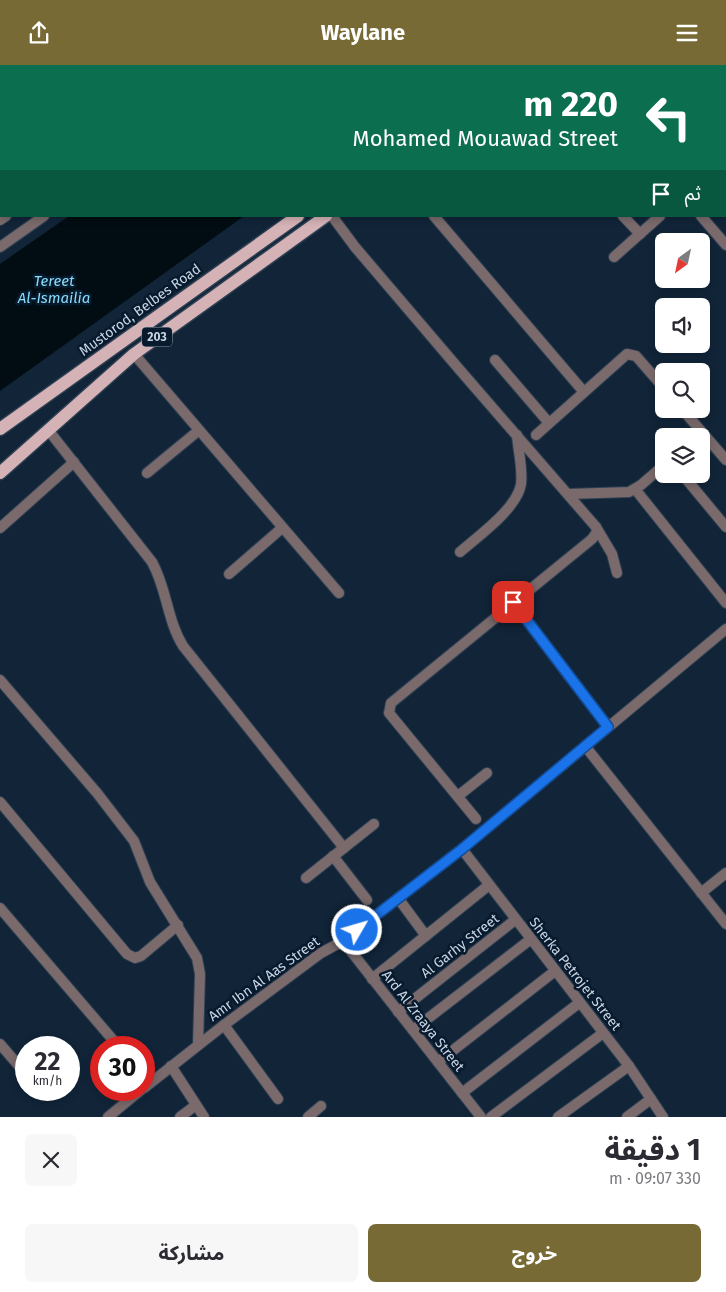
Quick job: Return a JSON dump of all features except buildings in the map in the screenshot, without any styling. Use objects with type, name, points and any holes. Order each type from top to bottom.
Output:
[{"type":"main road","name":"Mustorod, Belbes Road","points":[[0,429],[297,217]]},
{"type":"main road","name":"203","points":[[0,473],[134,354],[325,217]]},
{"type":"street","points":[[0,247],[43,217]]},
{"type":"street","points":[[333,217],[355,247],[596,527],[612,554],[616,573]]},
{"type":"street","points":[[435,217],[583,391]]},
{"type":"street","points":[[624,217],[640,235]]},
{"type":"street","points":[[614,257],[659,217]]},
{"type":"street","points":[[702,217],[726,245]]},
{"type":"street","points":[[134,354],[198,431],[339,593]]},
{"type":"street","points":[[536,435],[583,391],[627,354],[636,356],[655,378]]},
{"type":"street","points":[[495,360],[549,423]]},
{"type":"street","points":[[690,418],[726,460]]},
{"type":"street","points":[[49,431],[152,562],[160,580],[174,630],[183,646],[344,848]]},
{"type":"street","points":[[147,473],[198,431]]},
{"type":"street","points":[[460,552],[509,508],[517,497],[521,479],[517,435]]},
{"type":"street","points":[[0,528],[74,462]]},
{"type":"street","points":[[568,494],[622,493],[635,489],[655,472]]},
{"type":"street","points":[[689,483],[726,527]]},
{"type":"street","points":[[635,489],[726,603]]},
{"type":"street","points":[[229,574],[282,527]]},
{"type":"street","points":[[476,819],[389,713],[391,703],[592,539],[597,532],[596,527]]},
{"type":"street","points":[[513,602],[608,727]]},
{"type":"street","name":"Amr Ibn Al Aas Street","points":[[155,1077],[321,953],[343,941],[462,849],[726,629]]},
{"type":"street","points":[[0,680],[127,830],[134,841],[150,882],[178,925],[199,966],[198,1045]]},
{"type":"street","points":[[585,746],[726,924]]},
{"type":"street","points":[[458,796],[487,773]]},
{"type":"street","points":[[0,802],[127,954],[135,958],[141,955],[178,925]]},
{"type":"street","points":[[306,878],[374,824]]},
{"type":"street","name":"Sherka Petrojet Street","points":[[462,849],[629,1066],[663,1117]]},
{"type":"street","points":[[333,856],[367,900]]},
{"type":"street","points":[[701,893],[726,873]]},
{"type":"street","points":[[372,979],[489,885]]},
{"type":"street","points":[[398,898],[426,936]]},
{"type":"street","points":[[0,908],[110,1036]]},
{"type":"street","name":"Al Garhy Street","points":[[398,1012],[515,920]]},
{"type":"street","points":[[413,1030],[530,939]]},
{"type":"street","name":"Ard Al Zraaya Street","points":[[343,941],[481,1117]]},
{"type":"street","points":[[438,1062],[555,971]]},
{"type":"street","points":[[462,1093],[580,1003]]},
{"type":"street","points":[[224,1025],[278,1099]]},
{"type":"street","points":[[491,1117],[603,1033]]},
{"type":"street","points":[[0,1044],[15,1061]]},
{"type":"street","points":[[171,1066],[204,1117]]},
{"type":"street","points":[[558,1117],[629,1066]]},
{"type":"street","points":[[627,1117],[650,1099]]},
{"type":"street","name":"Amr Ibn Al Aas Street","points":[[111,1116],[127,1101]]},
{"type":"street","points":[[180,1117],[196,1105]]},
{"type":"street","points":[[309,1117],[321,1106]]},
{"type":"water","name":"Tereet Al-Ismailia","points":[[68,217],[243,217],[0,391],[0,264]]},
{"type":"route","points":[[357,930],[462,849],[608,727],[513,602]]}]
